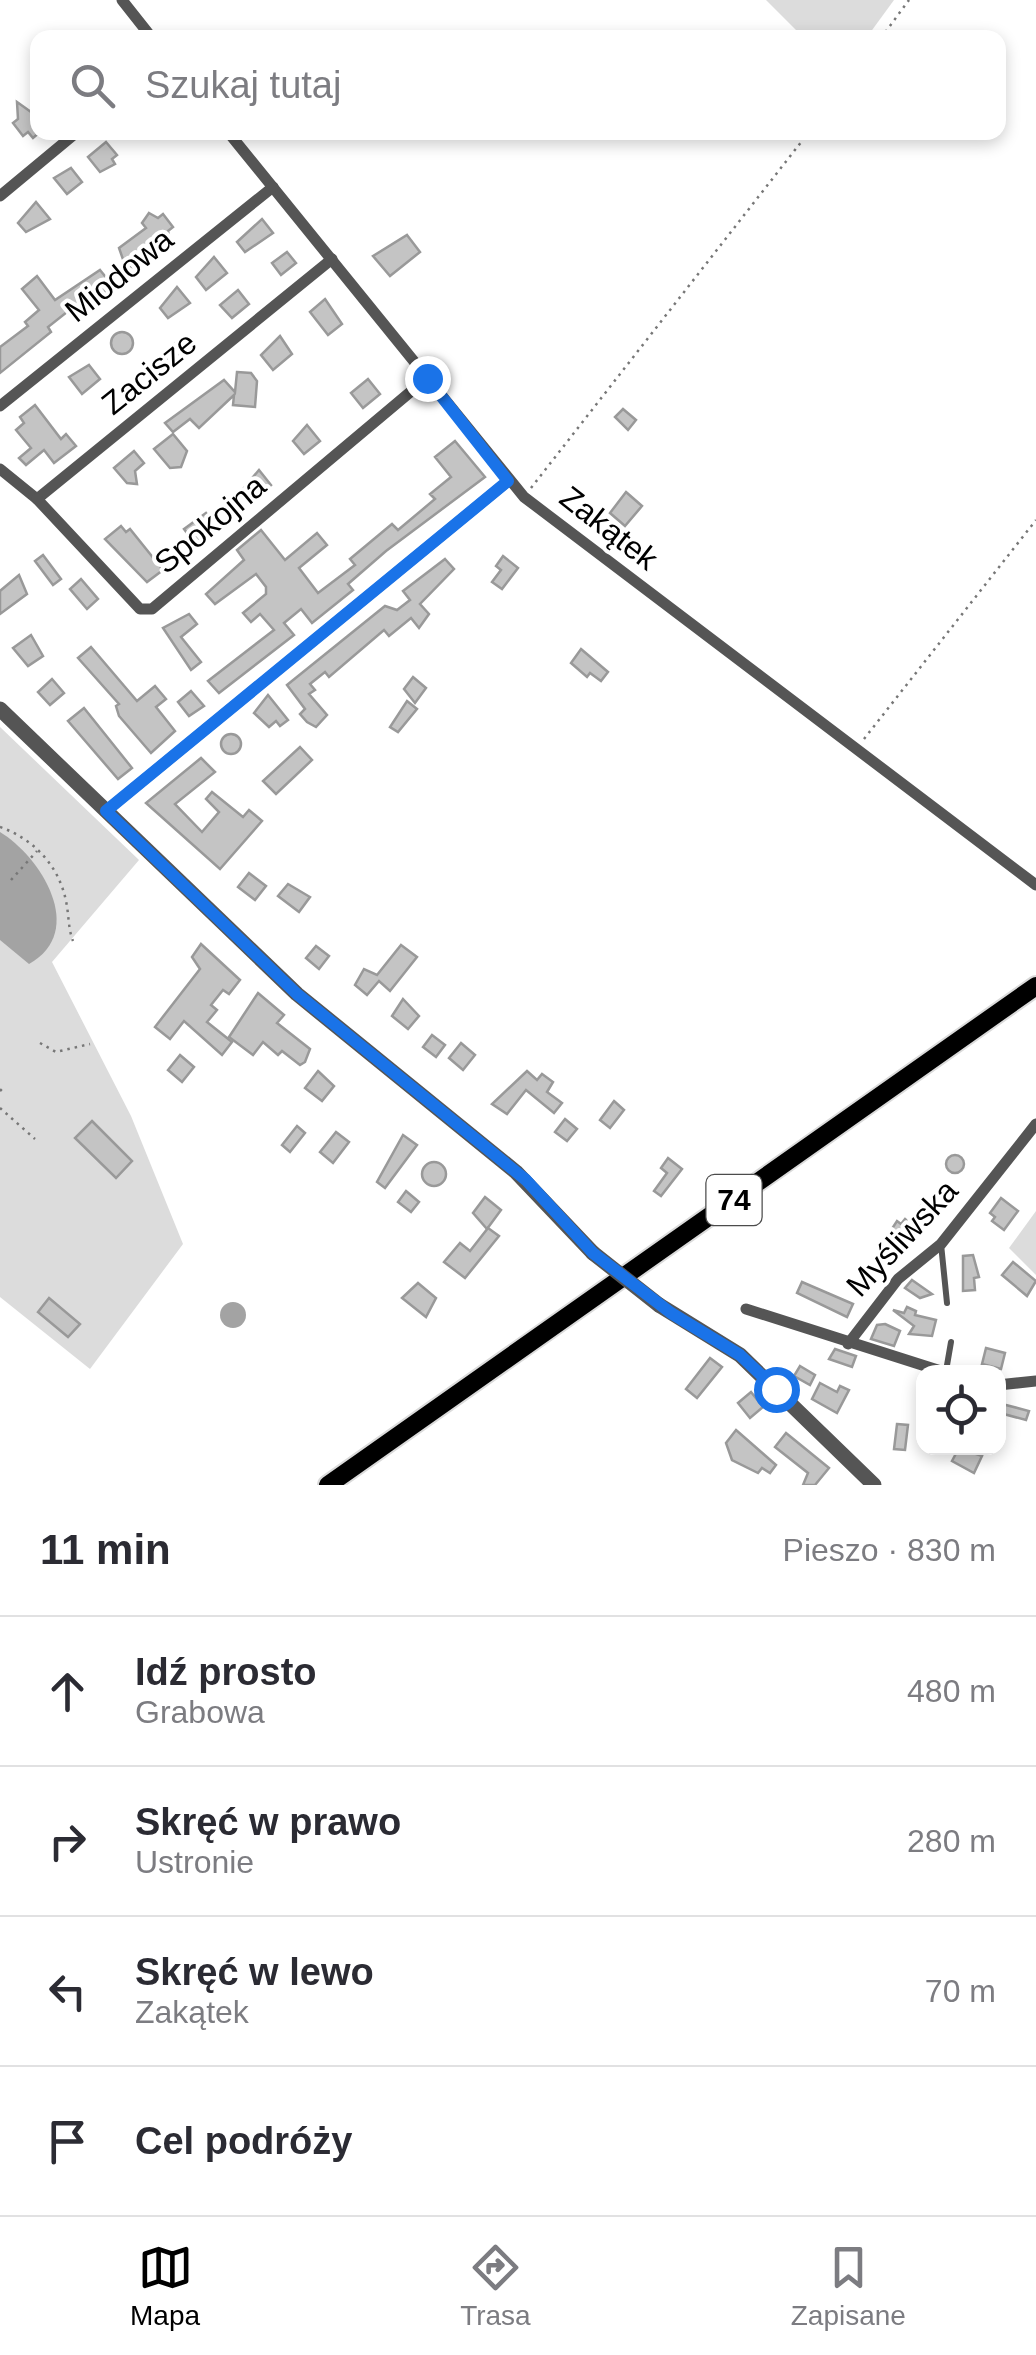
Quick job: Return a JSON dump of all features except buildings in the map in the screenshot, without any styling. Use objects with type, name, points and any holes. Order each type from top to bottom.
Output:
[{"type":"main road","name":"74","points":[[328,1485],[1036,986]]},
{"type":"street","points":[[122,0],[146,30]]},
{"type":"street","points":[[0,196],[67,140]]},
{"type":"street","name":"Zakątek","points":[[234,140],[524,497],[1036,886]]},
{"type":"street","name":"Miodowa","points":[[0,406],[272,187]]},
{"type":"street","name":"Zacisze","points":[[38,499],[332,259]]},
{"type":"street","name":"Spokojna","points":[[38,499],[140,609],[152,609],[427,378]]},
{"type":"street","points":[[0,469],[38,499]]},
{"type":"street","points":[[106,811],[508,481]]},
{"type":"street","points":[[0,709],[297,994],[526,1180],[593,1253],[659,1304],[740,1355],[874,1485]]},
{"type":"street","name":"Myśliwska","points":[[848,1344],[898,1279],[941,1244],[1036,1124]]},
{"type":"street","name":"Myśliwska","points":[[746,1309],[921,1365]]},
{"type":"street","points":[[1006,1384],[1036,1382]]},
{"type":"lane","points":[[941,1244],[947,1303]]},
{"type":"lane","points":[[946,1365],[951,1342]]},
{"type":"path","points":[[886,30],[908,0]]},
{"type":"path","points":[[524,497],[803,140]]},
{"type":"path","points":[[855,750],[1036,520]]},
{"type":"path","points":[[0,828],[38,850],[54,868],[72,941]]},
{"type":"path","points":[[11,880],[38,850]]},
{"type":"path","points":[[40,1043],[56,1052],[90,1044]]},
{"type":"path","points":[[0,1108],[35,1139]]},
{"type":"shaded area","points":[[766,0],[894,0],[872,30],[796,30]]},
{"type":"shaded area","points":[[0,727],[139,860],[52,962],[131,1116],[183,1244],[90,1369],[0,1297]]},
{"type":"shaded area","points":[[0,832],[30,858],[52,895],[55,933],[46,950],[29,964],[0,940]]},
{"type":"shaded area","points":[[1036,1211],[1036,1275],[1009,1248]]},
{"type":"shaded area","points":[[233,1302],[242,1306],[246,1315],[242,1324],[233,1328],[224,1324],[220,1315],[224,1306]]},
{"type":"route","points":[[427,378],[508,481],[106,811],[297,994],[526,1180],[593,1253],[671,1313],[740,1355],[776,1389]]}]
